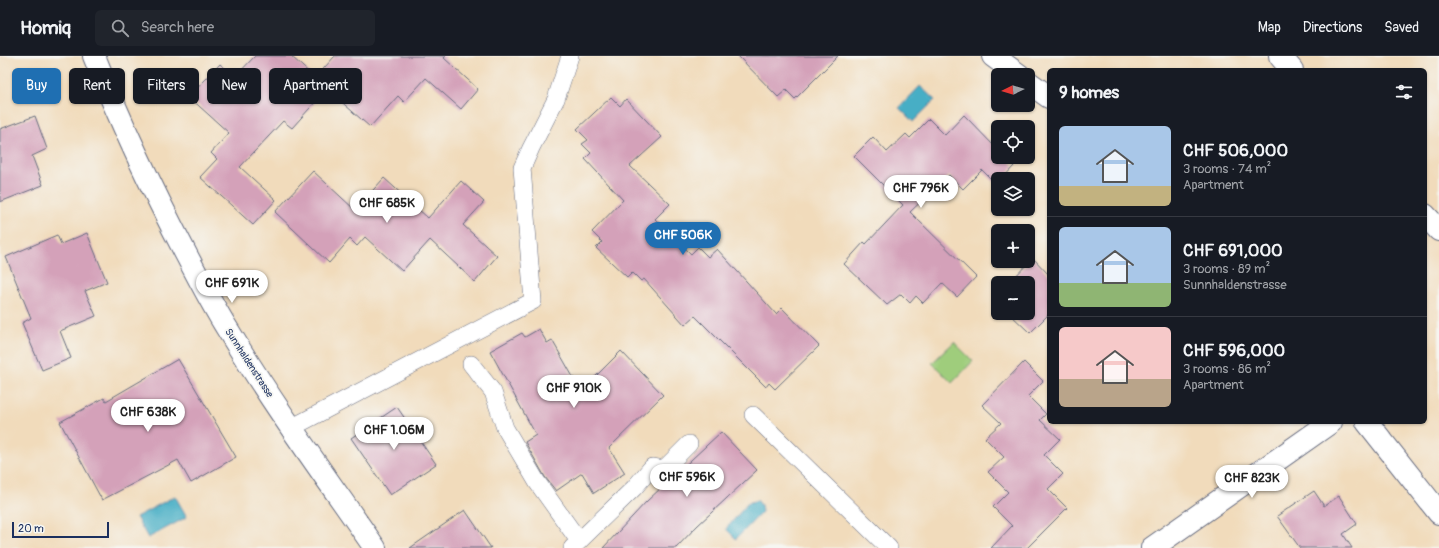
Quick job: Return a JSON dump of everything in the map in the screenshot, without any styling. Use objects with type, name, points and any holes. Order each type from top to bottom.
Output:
[{"type":"street","name":"Sunnhaldenstrasse","points":[[94,56],[135,151],[170,225],[227,330],[291,428],[375,548]]},
{"type":"street","points":[[993,56],[1009,68]]},
{"type":"street","points":[[1280,56],[1290,68]]},
{"type":"street","points":[[1035,87],[1047,96]]},
{"type":"street","points":[[1427,217],[1439,230]]},
{"type":"street","points":[[1152,548],[1328,424]]},
{"type":"street","points":[[1369,424],[1439,513]]},
{"type":"lane","points":[[291,428],[533,301],[522,168],[530,148],[556,99],[570,56]]},
{"type":"lane","points":[[471,364],[493,392],[505,428],[576,545],[634,488],[652,467],[664,469],[689,444]]},
{"type":"lane","points":[[753,415],[889,548]]},
{"type":"green space","points":[[954,342],[973,361],[952,383],[932,363]]},
{"type":"water","points":[[920,86],[935,100],[913,122],[899,108]]},
{"type":"water","points":[[175,496],[187,517],[148,538],[136,517]]},
{"type":"water","points":[[757,500],[761,505],[762,512],[736,539],[726,529],[748,503]]},
{"type":"building","points":[[255,56],[291,56],[304,68],[269,68],[269,104],[314,104],[292,128],[283,121],[240,167],[276,200],[253,225],[200,177],[217,159],[211,153],[229,133],[197,104],[199,104],[199,86],[207,78],[207,104],[261,104],[261,68],[244,68]]},
{"type":"building","points":[[335,56],[446,56],[444,58],[478,89],[461,109],[426,78],[404,102],[398,96],[370,127],[344,104],[362,104],[362,68],[324,68]]},
{"type":"building","points":[[738,56],[838,56],[795,99],[786,90],[778,97]]},
{"type":"building","points":[[220,64],[225,68],[216,68]]},
{"type":"building","points":[[611,97],[620,106],[626,99],[662,137],[630,166],[670,204],[655,219],[691,254],[698,247],[708,257],[717,249],[776,314],[782,308],[819,346],[775,389],[769,383],[766,387],[695,316],[685,325],[644,279],[641,281],[632,272],[627,277],[596,248],[602,242],[592,232],[623,200],[585,159],[591,153],[582,144],[588,140],[577,129]]},
{"type":"building","points":[[964,115],[991,143],[991,164],[1012,164],[1014,166],[1008,172],[991,172],[991,179],[982,170],[963,189],[949,175],[910,212],[976,277],[957,297],[942,283],[923,303],[916,296],[910,303],[901,294],[887,305],[844,264],[864,242],[866,244],[903,205],[854,156],[873,137],[887,152],[906,134],[910,138],[929,119],[945,135]]},
{"type":"building","points":[[35,116],[47,149],[32,156],[43,185],[0,202],[0,129]]},
{"type":"building","points":[[313,171],[355,210],[384,178],[428,218],[461,181],[484,202],[463,225],[497,256],[475,282],[430,240],[402,271],[365,237],[357,246],[350,239],[329,263],[275,212]]},
{"type":"building","points":[[87,233],[107,282],[85,291],[96,316],[60,331],[71,358],[42,370],[22,323],[31,318],[6,257],[57,235],[61,244]]},
{"type":"building","points":[[1035,260],[1047,273],[1047,316],[1030,333],[1016,320],[1035,320],[1035,276],[1016,276],[1023,268],[1035,268]]},
{"type":"building","points":[[539,329],[547,343],[552,340],[581,391],[621,351],[663,395],[609,448],[625,473],[594,493],[582,473],[556,491],[545,477],[525,442],[536,435],[490,351],[522,333],[525,337]]},
{"type":"building","points":[[178,359],[236,457],[191,483],[178,460],[102,500],[60,422],[104,398],[106,401]]},
{"type":"building","points":[[1024,362],[1043,381],[1028,396],[1046,414],[1040,420],[1060,439],[1044,455],[1063,474],[1048,489],[1067,508],[1027,548],[991,548],[1012,526],[993,507],[1008,492],[988,472],[1004,457],[985,438],[1001,423],[982,405]]},
{"type":"building","points":[[397,407],[436,464],[390,495],[351,438]]},
{"type":"building","points":[[721,432],[757,470],[697,526],[676,548],[603,548],[647,501]]},
{"type":"building","points":[[1314,491],[1324,506],[1339,496],[1357,524],[1343,534],[1352,548],[1300,548],[1277,516]]},
{"type":"building","points":[[465,510],[491,548],[410,548]]}]
